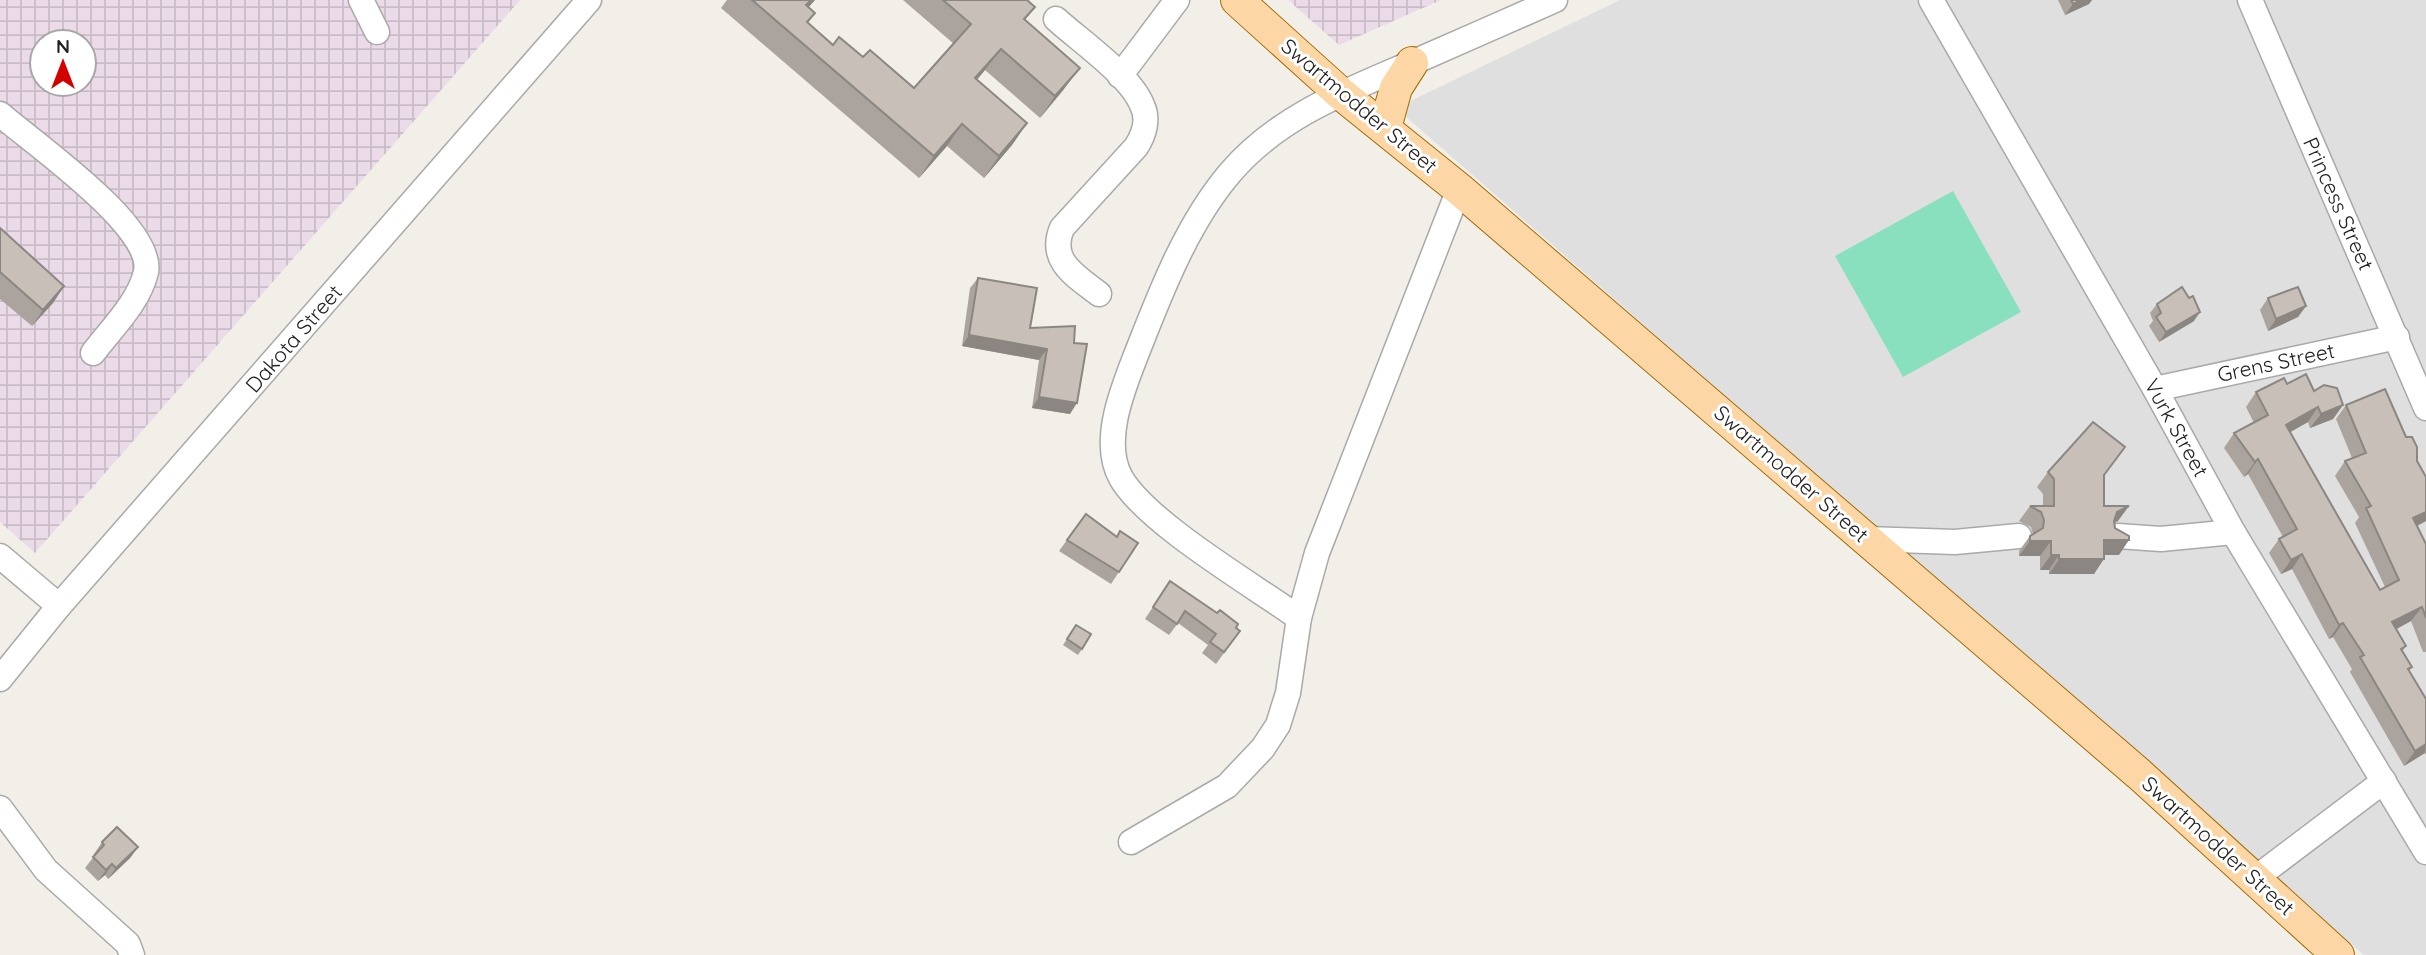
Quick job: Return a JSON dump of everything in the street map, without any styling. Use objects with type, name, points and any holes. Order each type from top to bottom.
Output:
[{"type":"main road","name":"Swartmodder Street","points":[[1237,0],[1340,93],[1459,189],[2139,774],[2338,955]]},
{"type":"main road","points":[[1385,128],[1396,88],[1412,63]]},
{"type":"street","points":[[361,0],[377,32]]},
{"type":"street","name":"Dakota Street","points":[[0,679],[59,607],[589,0]]},
{"type":"street","points":[[1120,76],[1177,0]]},
{"type":"street","points":[[1299,618],[1156,517],[1134,497],[1120,476],[1115,459],[1114,441],[1124,386],[1188,238],[1208,203],[1231,172],[1280,128],[1340,93],[1555,0]]},
{"type":"street","name":"Vurk Street","points":[[1931,0],[2155,389],[2233,532],[2426,852]]},
{"type":"street","name":"Princess Street","points":[[2250,0],[2426,408]]},
{"type":"street","points":[[1056,19],[1120,76],[1143,106],[1143,135],[1136,147],[1062,228],[1057,239],[1059,260],[1098,294]]},
{"type":"street","points":[[0,114],[108,205],[127,223],[142,245],[146,257],[142,283],[93,353]]},
{"type":"street","points":[[1131,842],[1227,786],[1262,748],[1278,725],[1288,693],[1299,618],[1317,553],[1459,189]]},
{"type":"street","name":"Grens Street","points":[[2155,389],[2396,337]]},
{"type":"street","points":[[2118,537],[2161,539],[2233,532]]},
{"type":"street","points":[[1867,540],[1955,542],[2019,537]]},
{"type":"street","points":[[4,565],[59,607]]},
{"type":"street","points":[[2253,880],[2384,781]]},
{"type":"street","points":[[0,807],[46,870],[128,944],[132,955]]},
{"type":"shaded area","points":[[0,0],[520,0],[35,553],[0,522]]},
{"type":"shaded area","points":[[1288,0],[1441,0],[1339,45]]},
{"type":"shaded area","points":[[1620,0],[2426,0],[2426,955],[2364,955],[1396,108]]},
{"type":"green space","points":[[1953,191],[2021,312],[1903,377],[1835,256]]},
{"type":"building","points":[[752,0],[811,0],[806,5],[815,13],[807,22],[833,45],[839,37],[863,57],[870,50],[914,88],[971,24],[943,0],[1027,0],[1035,7],[1024,19],[1080,68],[1055,96],[1001,49],[975,78],[1027,123],[999,156],[962,124],[934,156]]},
{"type":"building","points":[[0,228],[64,286],[43,310],[0,272]]},
{"type":"building","points":[[978,278],[1037,288],[1030,328],[1075,326],[1074,343],[1087,344],[1077,403],[1039,397],[1047,349],[969,335]]},
{"type":"building","points":[[2182,287],[2189,298],[2193,296],[2200,312],[2166,332],[2156,317],[2161,313],[2157,304]]},
{"type":"building","points":[[2298,287],[2306,306],[2276,319],[2268,298]]},
{"type":"building","points":[[2306,374],[2314,391],[2324,385],[2337,388],[2343,405],[2321,414],[2318,407],[2286,425],[2380,590],[2399,580],[2366,508],[2371,506],[2345,461],[2366,453],[2346,405],[2385,389],[2406,437],[2412,437],[2417,447],[2417,461],[2426,477],[2426,512],[2413,518],[2426,544],[2426,618],[2422,607],[2392,622],[2406,646],[2401,649],[2412,667],[2408,669],[2426,699],[2426,744],[2415,751],[2360,657],[2364,655],[2343,623],[2339,625],[2302,554],[2291,560],[2279,539],[2297,529],[2258,459],[2255,462],[2234,433],[2268,415],[2256,392],[2284,378],[2287,384]]},
{"type":"building","points":[[2093,422],[2125,447],[2104,475],[2104,506],[2129,506],[2117,512],[2114,521],[2115,528],[2129,536],[2129,540],[2104,540],[2104,559],[2059,559],[2059,555],[2051,555],[2051,541],[2030,541],[2030,536],[2043,528],[2044,520],[2041,512],[2030,506],[2054,506],[2054,479],[2048,472]]},
{"type":"building","points":[[1086,514],[1117,537],[1120,531],[1138,543],[1119,572],[1067,540]]},
{"type":"building","points":[[1170,581],[1217,613],[1220,610],[1238,624],[1236,628],[1240,631],[1224,652],[1210,642],[1216,634],[1185,611],[1177,624],[1153,607]]},
{"type":"building","points":[[1076,625],[1091,634],[1082,649],[1067,639]]},
{"type":"building","points":[[117,827],[138,847],[116,868],[112,864],[106,870],[93,857],[104,845],[102,842]]}]
